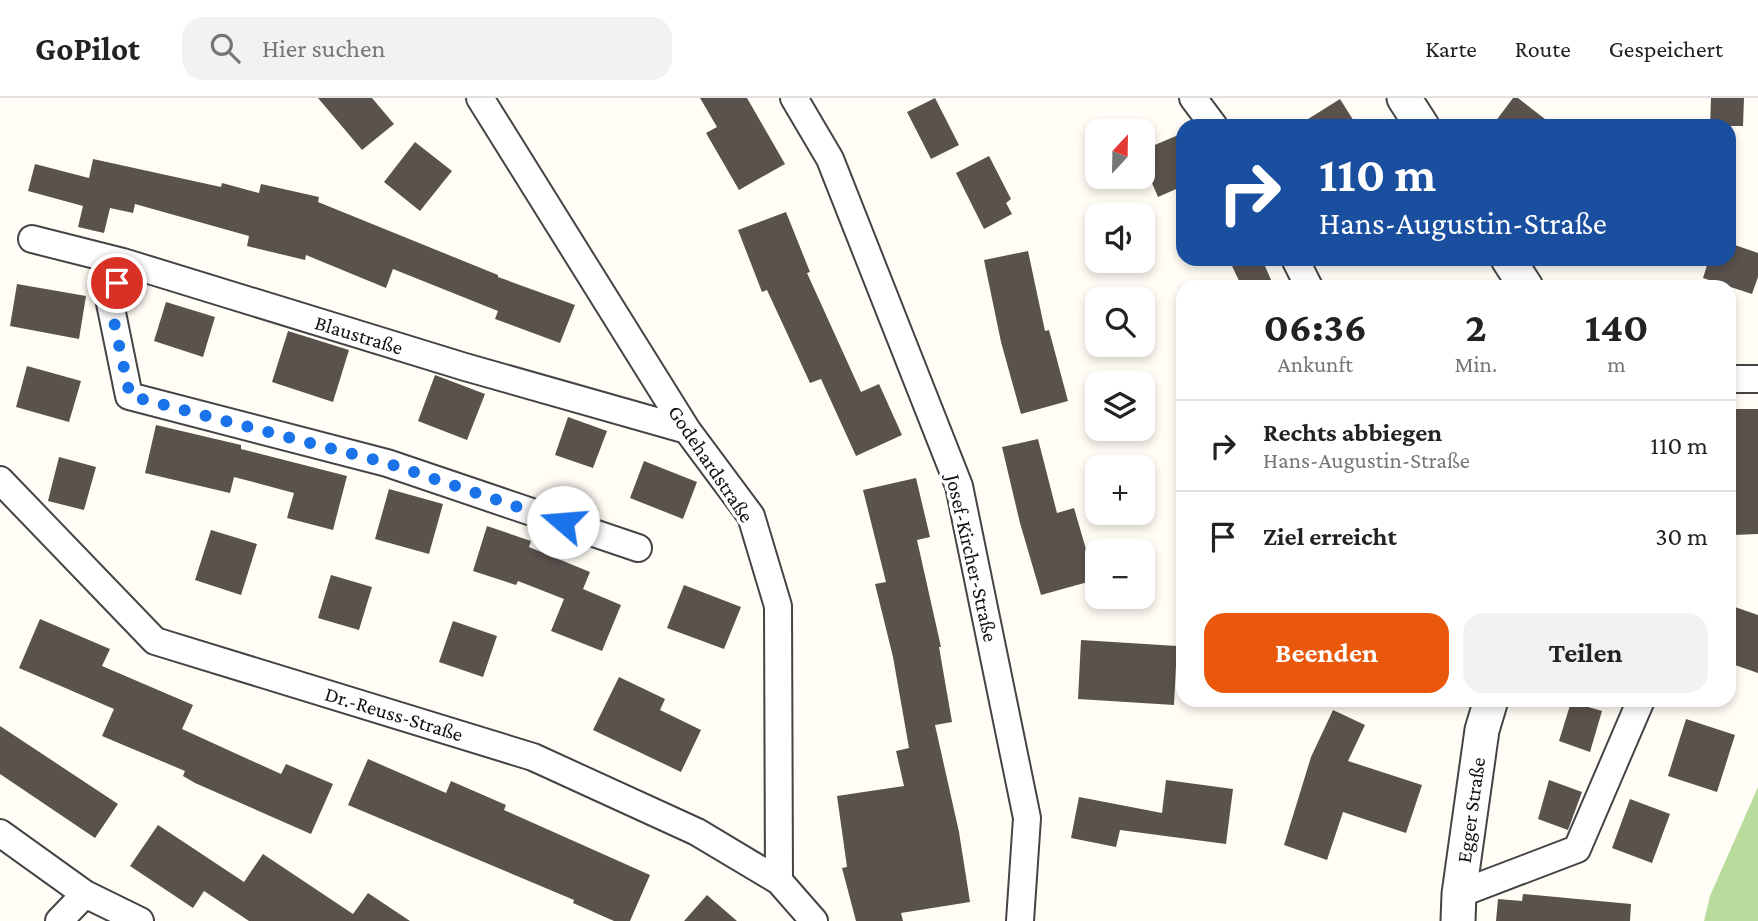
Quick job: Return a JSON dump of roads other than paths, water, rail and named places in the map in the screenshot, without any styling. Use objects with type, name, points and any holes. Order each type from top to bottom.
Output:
[{"type":"street","name":"Godehardstraße","points":[[480,98],[687,430],[751,516],[778,606],[779,881]]},
{"type":"street","name":"Josef-Kircher-Straße","points":[[794,98],[830,159],[959,486],[1027,818],[1020,921]]},
{"type":"street","points":[[1193,98],[1209,119]]},
{"type":"street","points":[[1404,98],[1418,119]]},
{"type":"street","name":"Blaustraße","points":[[32,239],[123,262],[465,367],[687,430]]},
{"type":"street","points":[[123,262],[110,303],[130,396],[387,463],[638,548]]},
{"type":"street","points":[[1736,379],[1758,379]]},
{"type":"street","name":"Dr.-Reuss-Straße","points":[[0,480],[155,641],[533,757],[697,832],[779,881],[814,921]]},
{"type":"street","name":"Egger Straße","points":[[1459,908],[1482,730],[1489,707]]},
{"type":"street","points":[[1459,908],[1577,849],[1638,707]]},
{"type":"street","points":[[0,833],[85,894],[140,921]]},
{"type":"street","points":[[59,921],[85,894]]}]
